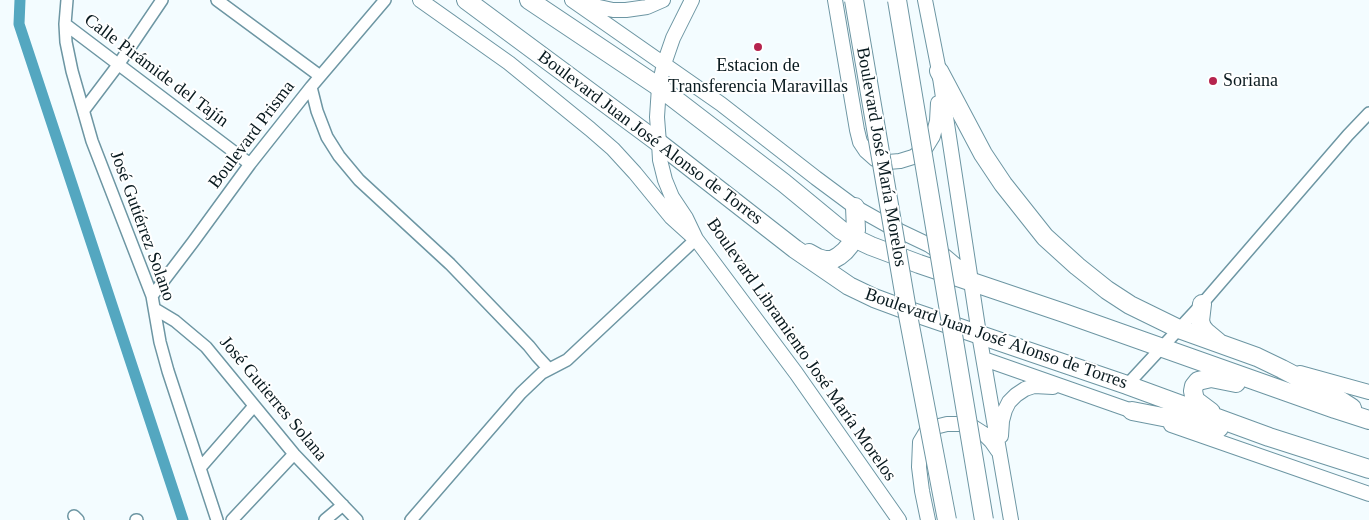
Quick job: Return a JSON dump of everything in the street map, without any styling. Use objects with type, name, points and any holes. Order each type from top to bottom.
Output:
[{"type":"main road","name":"Boulevard Juan José Alonso de Torres","points":[[466,0],[659,143],[795,249],[848,286],[901,308],[1127,385],[1269,437],[1369,469]]},
{"type":"main road","points":[[529,0],[544,7],[659,87],[784,183],[841,230],[854,238],[901,258],[1369,420]]},
{"type":"main road","name":"Boulevard José María Morelos","points":[[854,0],[907,310],[947,520]]},
{"type":"main road","points":[[897,0],[984,520]]},
{"type":"main road","points":[[939,71],[988,161],[1003,184],[1045,236],[1077,266],[1130,305],[1178,329],[1257,357],[1282,369],[1332,395],[1369,420]]},
{"type":"main road","points":[[721,191],[747,204],[804,249],[825,260],[832,260],[839,256],[854,238],[856,230],[855,207]]},
{"type":"main road","points":[[1202,304],[1200,321],[1202,327],[1222,345]]},
{"type":"main road","points":[[1222,420],[1195,400],[1193,391],[1198,381],[1212,378],[1220,379],[1335,409]]},
{"type":"main road","points":[[1132,411],[1269,437]]},
{"type":"street","name":"José Gutiérrez Solano","points":[[67,0],[66,42],[72,71],[92,141],[152,296],[160,342],[168,371],[217,520]]},
{"type":"street","points":[[84,110],[118,65],[162,0]]},
{"type":"street","points":[[217,0],[320,76]]},
{"type":"street","name":"Boulevard Prisma","points":[[152,296],[250,164],[320,76],[385,0]]},
{"type":"street","points":[[411,520],[521,393],[542,373],[567,360],[696,239],[671,217],[635,173],[596,134],[509,63],[420,0]]},
{"type":"street","points":[[572,0],[613,10],[626,10],[647,6],[663,0]]},
{"type":"street","points":[[572,0],[720,104],[855,207],[929,245],[952,261],[971,281]]},
{"type":"street","name":"Boulevard Libramiento José María Morelos","points":[[692,0],[673,38],[664,64],[659,87],[660,160],[665,180],[672,197],[686,218],[696,239],[796,373],[899,520]]},
{"type":"street","points":[[835,0],[860,142],[875,159],[888,162],[900,161],[913,157],[925,149],[933,136],[937,121],[939,71]]},
{"type":"street","points":[[925,0],[939,71],[979,334],[1001,456],[1010,520]]},
{"type":"street","name":"Calle Pirámide del Tajín","points":[[65,24],[250,164]]},
{"type":"street","points":[[311,87],[327,137],[339,156],[359,180],[450,264],[550,369]]},
{"type":"street","points":[[1127,385],[1202,304],[1369,113]]},
{"type":"street","name":"José Gutierres Solana","points":[[155,308],[175,321],[206,347],[294,454],[357,520]]},
{"type":"street","points":[[984,359],[1369,494]]},
{"type":"street","points":[[1282,369],[1369,392]]},
{"type":"street","points":[[1001,456],[1001,434],[1004,415],[1009,402],[1025,389],[1034,386],[1068,388]]},
{"type":"street","points":[[200,468],[254,406]]},
{"type":"street","points":[[928,520],[919,467],[920,442],[926,432],[947,424],[961,424],[973,427],[991,441],[1001,456]]},
{"type":"street","points":[[232,520],[294,454]]},
{"type":"street","points":[[325,520],[342,505]]},
{"type":"waterway","points":[[20,0],[19,24],[183,520]]},
{"type":"place","name":"Estacion de Transferencia Maravillas","points":[[758,47]]},
{"type":"place","name":"Soriana","points":[[1213,81]]}]
